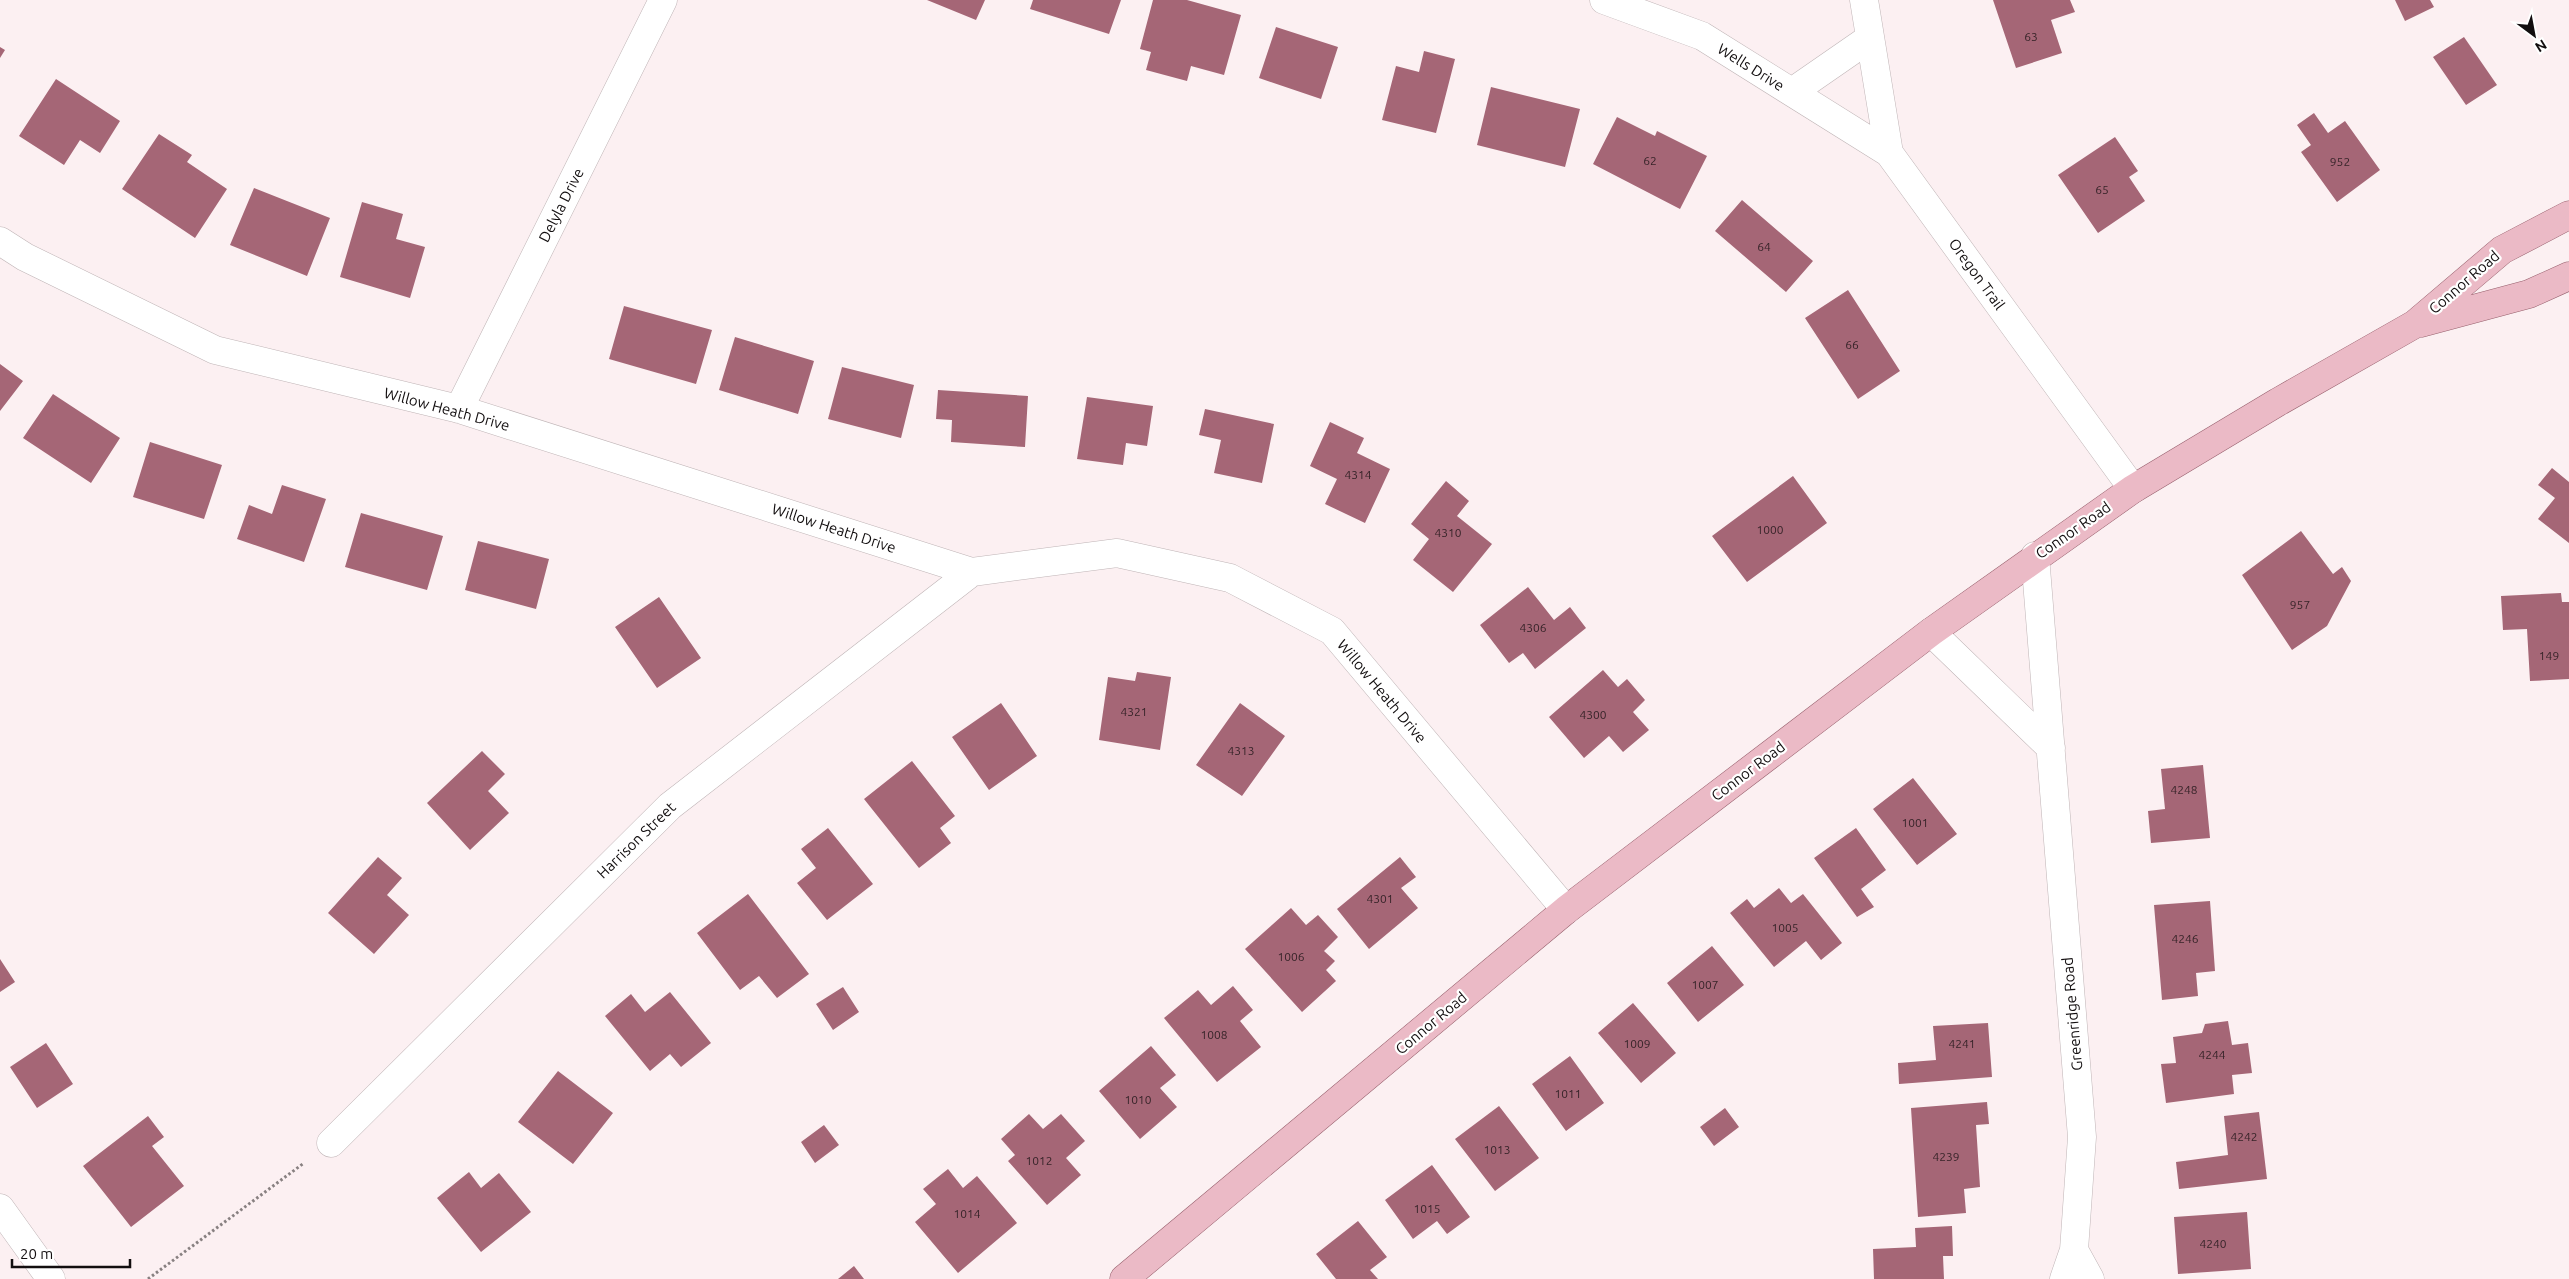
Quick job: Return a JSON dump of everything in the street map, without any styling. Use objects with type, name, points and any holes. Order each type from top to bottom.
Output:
[{"type":"main road","name":"Connor Road","points":[[1124,1279],[1566,910],[1931,632],[2035,556],[2133,489],[2278,402],[2415,324],[2502,250],[2569,215]]},
{"type":"main road","name":"Connor Road","points":[[2415,324],[2529,294],[2569,276]]},
{"type":"street","name":"Delyla Drive","points":[[459,410],[663,0]]},
{"type":"street","name":"Wells Drive","points":[[1604,0],[1702,36],[1889,153]]},
{"type":"street","name":"Oregon Trail","points":[[1864,0],[1889,153],[2133,489]]},
{"type":"street","points":[[1792,92],[1870,38]]},
{"type":"street","name":"Willow Heath Drive","points":[[0,241],[25,257],[215,350],[459,410],[972,572],[1117,553],[1230,578],[1332,631],[1566,910]]},
{"type":"street","name":"Greenridge Road","points":[[2035,556],[2082,1137],[2074,1250],[2064,1279]]},
{"type":"street","name":"Harrison Street","points":[[331,1143],[670,806],[972,572]]},
{"type":"street","points":[[1931,632],[2050,748]]},
{"type":"street","points":[[0,1208],[51,1279]]},
{"type":"street","points":[[2074,1250],[2090,1279]]},
{"type":"path","points":[[148,1279],[331,1143]]},
{"type":"building","points":[[927,0],[985,0],[976,20]]},
{"type":"building","points":[[1033,0],[1121,0],[1109,34],[1030,9]]},
{"type":"building","points":[[1153,0],[1187,0],[1241,15],[1224,75],[1191,66],[1187,81],[1146,70],[1151,52],[1140,49]]},
{"type":"building","points":[[1993,0],[2070,0],[2075,12],[2051,20],[2062,53],[2016,68]]},
{"type":"building","points":[[2395,0],[2430,0],[2434,7],[2405,21]]},
{"type":"building","points":[[1276,27],[1338,47],[1321,99],[1259,78]]},
{"type":"building","points":[[2464,37],[2497,85],[2466,105],[2433,57]]},
{"type":"building","points":[[0,47],[5,50],[0,58]]},
{"type":"building","points":[[1424,51],[1455,59],[1436,133],[1382,120],[1396,66],[1419,72]]},
{"type":"building","points":[[56,79],[120,121],[100,153],[80,140],[64,165],[19,136]]},
{"type":"building","points":[[1491,87],[1580,109],[1565,167],[1477,145]]},
{"type":"building","points":[[2314,113],[2328,133],[2345,121],[2380,170],[2337,202],[2301,152],[2311,145],[2297,125]]},
{"type":"building","points":[[1617,117],[1655,136],[1657,131],[1707,156],[1680,209],[1593,164]]},
{"type":"building","points":[[159,134],[192,155],[187,162],[227,189],[195,238],[122,189]]},
{"type":"building","points":[[2115,137],[2138,171],[2129,177],[2145,201],[2098,233],[2058,175]]},
{"type":"building","points":[[254,188],[330,218],[307,276],[230,245]]},
{"type":"building","points":[[1742,200],[1813,261],[1786,292],[1715,231]]},
{"type":"building","points":[[362,202],[403,214],[396,239],[425,247],[410,298],[340,277]]},
{"type":"building","points":[[1848,290],[1900,371],[1858,399],[1805,318]]},
{"type":"building","points":[[624,306],[712,330],[696,384],[609,359]]},
{"type":"building","points":[[735,337],[814,361],[798,414],[719,390]]},
{"type":"building","points":[[0,364],[23,381],[0,411]]},
{"type":"building","points":[[842,367],[914,385],[901,438],[828,419]]},
{"type":"building","points":[[938,390],[1028,396],[1025,447],[951,442],[952,420],[936,419]]},
{"type":"building","points":[[53,394],[120,438],[91,483],[23,438]]},
{"type":"building","points":[[1087,397],[1153,406],[1147,446],[1126,443],[1123,465],[1077,459]]},
{"type":"building","points":[[1205,409],[1274,424],[1262,483],[1214,473],[1221,440],[1199,435]]},
{"type":"building","points":[[1330,422],[1364,438],[1357,453],[1390,469],[1365,523],[1325,504],[1337,479],[1310,466]]},
{"type":"building","points":[[150,442],[222,465],[204,519],[133,497]]},
{"type":"building","points":[[2552,468],[2569,482],[2569,543],[2538,519],[2555,498],[2538,485]]},
{"type":"building","points":[[1793,476],[1827,523],[1747,582],[1712,536]]},
{"type":"building","points":[[1446,481],[1469,501],[1457,516],[1492,544],[1453,592],[1413,560],[1429,539],[1411,524]]},
{"type":"building","points":[[282,485],[326,499],[304,562],[237,539],[249,505],[272,514]]},
{"type":"building","points":[[361,513],[443,536],[427,590],[345,567]]},
{"type":"building","points":[[2301,531],[2333,574],[2342,567],[2351,581],[2327,626],[2292,650],[2242,575]]},
{"type":"building","points":[[478,541],[549,559],[536,609],[465,590]]},
{"type":"building","points":[[1528,587],[1554,620],[1570,607],[1586,628],[1535,669],[1523,653],[1509,663],[1480,625]]},
{"type":"building","points":[[2561,593],[2562,602],[2569,602],[2569,679],[2530,681],[2527,629],[2503,630],[2501,596]]},
{"type":"building","points":[[659,597],[701,658],[657,688],[615,627]]},
{"type":"building","points":[[1603,670],[1618,687],[1627,679],[1645,700],[1633,712],[1649,730],[1623,752],[1609,736],[1584,758],[1549,717]]},
{"type":"building","points":[[1137,672],[1171,677],[1160,750],[1099,740],[1108,677],[1135,681]]},
{"type":"building","points":[[1001,703],[1037,756],[989,790],[952,737]]},
{"type":"building","points":[[1240,703],[1285,736],[1242,796],[1196,765]]},
{"type":"building","points":[[482,751],[505,774],[488,791],[509,813],[470,850],[427,803]]},
{"type":"building","points":[[912,761],[955,816],[940,828],[951,843],[919,868],[864,799]]},
{"type":"building","points":[[2203,765],[2210,838],[2151,843],[2148,811],[2165,809],[2161,769]]},
{"type":"building","points":[[1913,778],[1957,834],[1917,865],[1873,809]]},
{"type":"building","points":[[828,828],[873,884],[827,920],[797,883],[816,868],[801,849]]},
{"type":"building","points":[[1856,828],[1886,870],[1861,889],[1874,907],[1857,917],[1814,858]]},
{"type":"building","points":[[378,857],[402,878],[387,895],[409,915],[374,954],[328,913]]},
{"type":"building","points":[[1400,857],[1416,877],[1401,888],[1418,908],[1369,949],[1337,909]]},
{"type":"building","points":[[1779,888],[1791,903],[1803,894],[1842,943],[1821,960],[1806,941],[1774,967],[1730,913],[1747,899],[1754,908]]},
{"type":"building","points":[[748,894],[809,974],[777,998],[759,976],[740,990],[697,933]]},
{"type":"building","points":[[2210,901],[2215,971],[2196,973],[2198,996],[2162,1000],[2154,905]]},
{"type":"building","points":[[1291,908],[1306,925],[1318,915],[1338,937],[1324,951],[1335,961],[1326,970],[1336,981],[1302,1012],[1245,949]]},
{"type":"building","points":[[1712,946],[1744,985],[1698,1022],[1667,983]]},
{"type":"building","points":[[0,959],[15,982],[0,992]]},
{"type":"building","points":[[1233,986],[1253,1010],[1240,1021],[1261,1047],[1217,1082],[1164,1018],[1198,990],[1211,1005]]},
{"type":"building","points":[[843,987],[859,1012],[833,1030],[816,1004]]},
{"type":"building","points":[[670,992],[711,1043],[681,1067],[670,1054],[650,1071],[605,1016],[631,994],[645,1012]]},
{"type":"building","points":[[1633,1003],[1676,1053],[1641,1083],[1598,1033]]},
{"type":"building","points":[[2228,1021],[2232,1045],[2248,1043],[2252,1073],[2232,1075],[2234,1094],[2166,1103],[2161,1064],[2176,1063],[2173,1037],[2202,1033],[2205,1024]]},
{"type":"building","points":[[1988,1023],[1992,1077],[1899,1084],[1898,1063],[1936,1060],[1933,1026]]},
{"type":"building","points":[[46,1043],[73,1084],[37,1108],[10,1067]]},
{"type":"building","points":[[1151,1046],[1176,1075],[1160,1088],[1177,1107],[1140,1139],[1099,1091]]},
{"type":"building","points":[[1570,1056],[1604,1103],[1566,1131],[1532,1084]]},
{"type":"building","points":[[558,1071],[613,1113],[573,1164],[518,1122]]},
{"type":"building","points":[[1987,1102],[1989,1124],[1976,1125],[1980,1187],[1964,1189],[1966,1213],[1918,1217],[1911,1108]]},
{"type":"building","points":[[1499,1106],[1539,1158],[1495,1191],[1455,1139]]},
{"type":"building","points":[[1725,1108],[1739,1127],[1714,1146],[1700,1127]]},
{"type":"building","points":[[2259,1112],[2267,1179],[2179,1189],[2176,1162],[2228,1155],[2224,1116]]},
{"type":"building","points":[[1029,1114],[1043,1129],[1061,1114],[1085,1141],[1066,1158],[1081,1175],[1047,1205],[1008,1161],[1015,1155],[1001,1139]]},
{"type":"building","points":[[148,1116],[164,1137],[152,1146],[184,1186],[131,1227],[83,1166]]},
{"type":"building","points":[[824,1125],[839,1145],[815,1163],[801,1142]]},
{"type":"building","points":[[1432,1165],[1470,1217],[1447,1234],[1437,1221],[1413,1239],[1385,1200]]},
{"type":"building","points":[[948,1169],[963,1188],[977,1176],[1017,1223],[958,1273],[915,1222],[936,1204],[923,1189]]},
{"type":"building","points":[[469,1172],[481,1188],[499,1173],[531,1212],[481,1252],[437,1198]]},
{"type":"building","points":[[2247,1212],[2251,1269],[2178,1274],[2174,1217]]},
{"type":"building","points":[[1358,1221],[1387,1257],[1370,1270],[1378,1279],[1336,1279],[1316,1254]]},
{"type":"building","points":[[1952,1226],[1953,1256],[1943,1256],[1944,1279],[1874,1279],[1873,1249],[1916,1247],[1915,1228]]},
{"type":"building","points":[[854,1266],[864,1279],[838,1279]]}]
